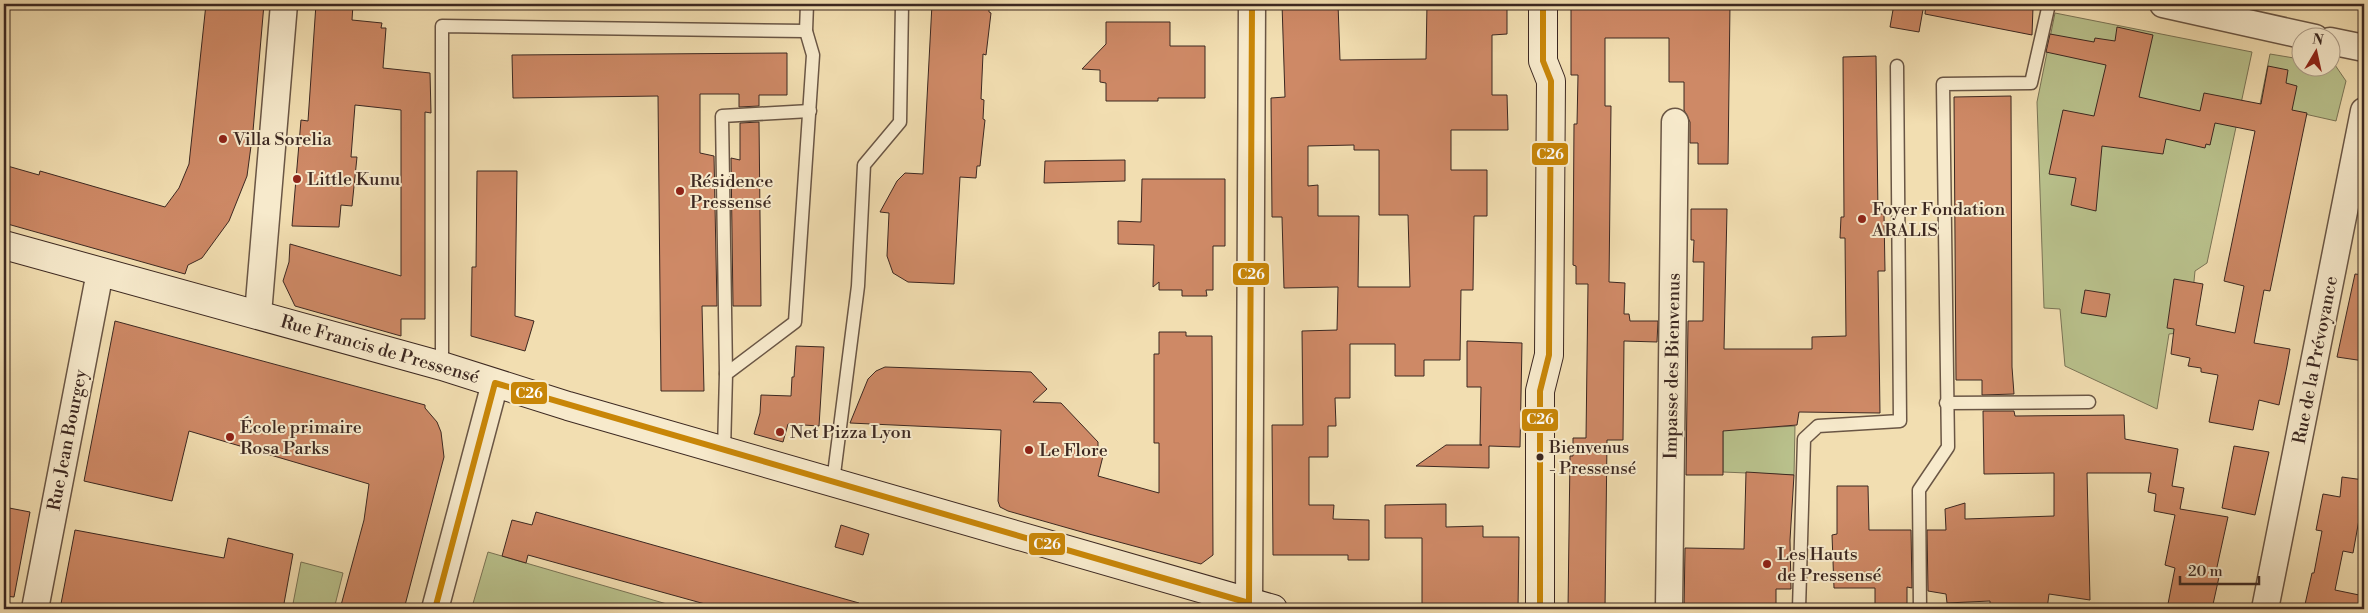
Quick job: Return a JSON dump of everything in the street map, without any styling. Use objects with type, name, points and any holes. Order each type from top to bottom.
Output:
[{"type":"street","points":[[258,314],[284,4]]},
{"type":"street","points":[[1252,4],[1261,606]]},
{"type":"street","points":[[1540,609],[1540,391],[1549,355],[1551,81],[1543,61],[1543,4]]},
{"type":"street","points":[[2163,4],[2290,32]]},
{"type":"street","points":[[2340,43],[2364,48]]},
{"type":"street","name":"Rue de la Prévoyance","points":[[2265,609],[2354,213],[2364,111]]},
{"type":"street","name":"Impasse des Bienvenus","points":[[1669,609],[1675,122]]},
{"type":"street","name":"Rue Francis de Pressensé","points":[[4,245],[442,366],[724,451],[1261,606]]},
{"type":"street","name":"Rue Jean Bourgey","points":[[35,609],[100,272]]},
{"type":"street","points":[[435,609],[495,383]]},
{"type":"lane","points":[[726,374],[795,322],[813,55],[806,31],[807,4]]},
{"type":"lane","points":[[833,482],[858,286],[864,165],[900,122],[902,4]]},
{"type":"lane","points":[[1920,609],[1919,490],[1948,448],[1943,84],[2031,83],[2049,4]]},
{"type":"lane","points":[[442,366],[442,26],[806,31]]},
{"type":"lane","points":[[1799,609],[1804,439],[1818,426],[1900,421],[1897,66]]},
{"type":"lane","points":[[724,451],[726,374],[722,116],[810,111]]},
{"type":"lane","points":[[1946,402],[2089,402]]},
{"type":"green space","points":[[2055,13],[2252,52],[2207,263],[2195,271],[2189,332],[2169,334],[2157,409],[2065,366],[2060,309],[2044,308],[2037,102]]},
{"type":"green space","points":[[2270,54],[2290,57],[2290,78],[2340,78],[2340,72],[2346,81],[2336,121],[2260,104]]},
{"type":"green space","points":[[1795,426],[1794,475],[1723,472],[1723,430]]},
{"type":"green space","points":[[488,552],[684,609],[478,609],[472,607]]},
{"type":"green space","points":[[301,562],[343,573],[334,609],[292,609]]},
{"type":"building","name":"Villa Sorelia","points":[[206,4],[264,4],[253,131],[247,176],[229,221],[202,258],[188,265],[185,274],[4,223],[4,165],[39,175],[40,171],[165,207],[179,188],[189,164]]},
{"type":"building","points":[[316,4],[353,4],[352,20],[382,23],[381,28],[386,28],[383,68],[430,73],[431,113],[425,112],[425,319],[401,319],[401,336],[295,306],[283,281],[289,262],[290,244],[401,276],[401,110],[355,105],[351,157],[357,157],[352,206],[341,205],[339,227],[292,226],[301,120],[308,121]]},
{"type":"building","points":[[932,4],[989,4],[989,12],[991,13],[986,55],[983,54],[981,99],[984,100],[983,119],[985,120],[980,166],[977,166],[976,178],[960,177],[954,284],[908,282],[893,273],[887,256],[889,213],[880,212],[897,181],[905,173],[923,174]]},
{"type":"building","points":[[1282,4],[1338,4],[1340,60],[1426,59],[1427,4],[1484,4],[1484,9],[1507,9],[1507,34],[1492,35],[1492,95],[1507,95],[1508,130],[1451,130],[1451,170],[1487,170],[1487,216],[1474,216],[1473,290],[1461,290],[1460,360],[1424,360],[1424,376],[1395,376],[1395,344],[1350,344],[1350,398],[1335,398],[1336,426],[1328,426],[1328,457],[1309,457],[1309,505],[1334,505],[1333,519],[1369,520],[1369,560],[1348,560],[1348,555],[1273,555],[1272,425],[1303,425],[1302,331],[1337,330],[1338,287],[1284,288],[1282,217],[1272,217],[1271,98],[1285,97]],"holes":[[[1354,145],[1354,150],[1379,150],[1379,215],[1408,215],[1410,287],[1358,287],[1359,216],[1318,216],[1318,185],[1308,186],[1308,146]]]},
{"type":"building","points":[[1571,4],[1730,4],[1728,164],[1698,164],[1698,143],[1690,143],[1690,122],[1684,110],[1684,82],[1669,82],[1669,38],[1605,38],[1605,106],[1611,106],[1609,282],[1625,283],[1624,314],[1629,314],[1630,321],[1658,321],[1657,342],[1624,341],[1623,440],[1607,440],[1605,609],[1568,609],[1570,456],[1573,456],[1573,438],[1586,438],[1588,284],[1576,284],[1576,266],[1573,265],[1574,124],[1577,124],[1578,75],[1571,75]]},
{"type":"building","points":[[1894,4],[1924,4],[1919,32],[1890,27]]},
{"type":"building","points":[[1926,4],[2016,4],[2033,7],[2032,35],[1925,14]]},
{"type":"building","points":[[1106,22],[1170,22],[1170,46],[1205,46],[1205,98],[1158,98],[1158,101],[1106,101],[1106,83],[1100,82],[1100,70],[1082,69],[1106,44]]},
{"type":"building","points":[[2117,27],[2153,35],[2139,97],[2200,111],[2204,93],[2261,104],[2268,66],[2288,70],[2286,83],[2297,86],[2292,110],[2307,113],[2270,291],[2264,290],[2254,343],[2290,349],[2279,405],[2259,400],[2253,430],[2209,422],[2218,375],[2201,372],[2201,368],[2188,366],[2190,358],[2171,354],[2174,329],[2167,328],[2174,279],[2203,284],[2196,325],[2235,333],[2244,286],[2224,281],[2255,131],[2215,123],[2210,145],[2206,144],[2205,148],[2166,139],[2163,154],[2102,146],[2096,211],[2071,205],[2076,178],[2049,174],[2063,110],[2094,116],[2106,65],[2046,52],[2050,34],[2094,42],[2095,38],[2115,41]]},
{"type":"building","name":"Résidence Pressensé","points":[[787,53],[787,95],[759,95],[759,106],[739,107],[739,94],[700,94],[700,153],[714,156],[717,306],[702,306],[704,391],[661,391],[658,96],[513,98],[512,55]]},
{"type":"building","points":[[1876,56],[1878,214],[1884,214],[1885,271],[1878,271],[1880,413],[1799,412],[1797,425],[1723,431],[1723,475],[1686,475],[1688,321],[1703,321],[1704,262],[1693,262],[1694,240],[1691,240],[1691,209],[1727,209],[1724,349],[1812,349],[1812,337],[1846,336],[1845,238],[1840,238],[1841,217],[1844,217],[1843,57]]},
{"type":"building","points":[[2011,96],[2012,367],[2014,394],[1982,395],[1982,380],[1956,380],[1954,97]]},
{"type":"building","points":[[759,122],[761,306],[733,306],[731,158],[740,160],[740,123]]},
{"type":"building","points":[[1125,160],[1125,181],[1044,183],[1045,161]]},
{"type":"building","points":[[477,171],[517,171],[515,316],[534,321],[525,351],[471,336],[472,267],[476,267]]},
{"type":"building","points":[[1142,179],[1225,179],[1225,246],[1213,246],[1213,290],[1206,290],[1207,296],[1182,296],[1182,290],[1159,290],[1159,282],[1153,287],[1154,245],[1118,244],[1118,221],[1141,222]]},
{"type":"building","points":[[2355,274],[2364,275],[2364,361],[2337,357]]},
{"type":"building","points":[[2085,290],[2110,294],[2106,317],[2081,313]]},
{"type":"building","name":"École primaire Rosa Parks","points":[[115,321],[425,405],[425,408],[437,422],[441,432],[444,457],[404,609],[340,609],[364,520],[369,484],[189,431],[172,501],[84,481]]},
{"type":"building","points":[[1159,332],[1186,332],[1186,336],[1212,336],[1213,555],[1201,564],[1089,534],[1008,511],[1000,507],[998,501],[1001,430],[850,423],[868,379],[876,371],[885,367],[1031,372],[1047,389],[1033,402],[1061,403],[1098,442],[1098,455],[1103,456],[1098,476],[1159,493],[1159,443],[1154,443],[1154,354],[1159,354]]},
{"type":"building","points":[[1467,341],[1522,343],[1520,447],[1489,446],[1489,468],[1416,466],[1446,445],[1480,445],[1481,387],[1467,387]]},
{"type":"building","points":[[796,346],[824,347],[819,426],[788,424],[783,442],[754,434],[760,413],[761,395],[791,396]]},
{"type":"building","points":[[1983,411],[2014,411],[2015,416],[2124,415],[2125,439],[2178,449],[2172,486],[2184,488],[2180,509],[2228,517],[2215,576],[2219,577],[2212,609],[2167,609],[2175,568],[2165,565],[2175,515],[2154,511],[2156,494],[2148,492],[2151,473],[2087,473],[2090,600],[2049,594],[2047,609],[1990,609],[1990,601],[1947,603],[1946,594],[1928,591],[1927,530],[1946,530],[1945,509],[1965,503],[1965,519],[2054,516],[2054,473],[1984,474]]},
{"type":"building","points":[[2234,446],[2269,452],[2255,515],[2222,508]]},
{"type":"building","name":"Les Hauts de Pressensé","points":[[1746,472],[1794,475],[1790,540],[1791,589],[1776,589],[1776,609],[1684,609],[1685,548],[1744,549]]},
{"type":"building","points":[[2342,477],[2364,480],[2364,492],[2353,553],[2343,551],[2335,590],[2364,596],[2364,609],[2304,609],[2312,573],[2314,573],[2322,531],[2316,530],[2323,494],[2340,497]]},
{"type":"building","points":[[1837,486],[1868,486],[1869,530],[1911,530],[1912,588],[1907,587],[1907,609],[1875,609],[1875,588],[1834,588],[1832,535],[1837,534]]},
{"type":"building","points":[[1446,504],[1446,527],[1483,526],[1483,537],[1519,537],[1518,609],[1422,609],[1422,538],[1385,538],[1385,505]]},
{"type":"building","points":[[4,507],[30,512],[14,597],[4,596]]},
{"type":"building","points":[[536,512],[859,603],[858,609],[723,609],[528,555],[526,563],[502,556],[512,520],[532,525]]},
{"type":"building","points":[[841,525],[869,534],[863,555],[835,547]]},
{"type":"building","points":[[75,530],[224,558],[228,538],[293,554],[283,609],[60,609]]},
{"type":"transit line","name":"C26","points":[[435,609],[495,383],[1249,603],[1252,4]]},
{"type":"transit line","name":"C26","points":[[1540,609],[1540,391],[1549,355],[1551,81],[1543,61],[1543,4]]},
{"type":"place","name":"Villa Sorelia","points":[[223,139]]},
{"type":"place","name":"Little Kunu","points":[[297,179]]},
{"type":"place","name":"Résidence Pressensé","points":[[680,191]]},
{"type":"place","name":"Foyer Fondation ARALIS","points":[[1862,219]]},
{"type":"place","name":"Net Pizza Lyon","points":[[780,432]]},
{"type":"place","name":"École primaire Rosa Parks","points":[[230,437]]},
{"type":"place","name":"Le Flore","points":[[1029,450]]},
{"type":"place","name":"Bienvenus - Pressensé","points":[[1540,457]]},
{"type":"place","name":"Les Hauts de Pressensé","points":[[1767,564]]}]
